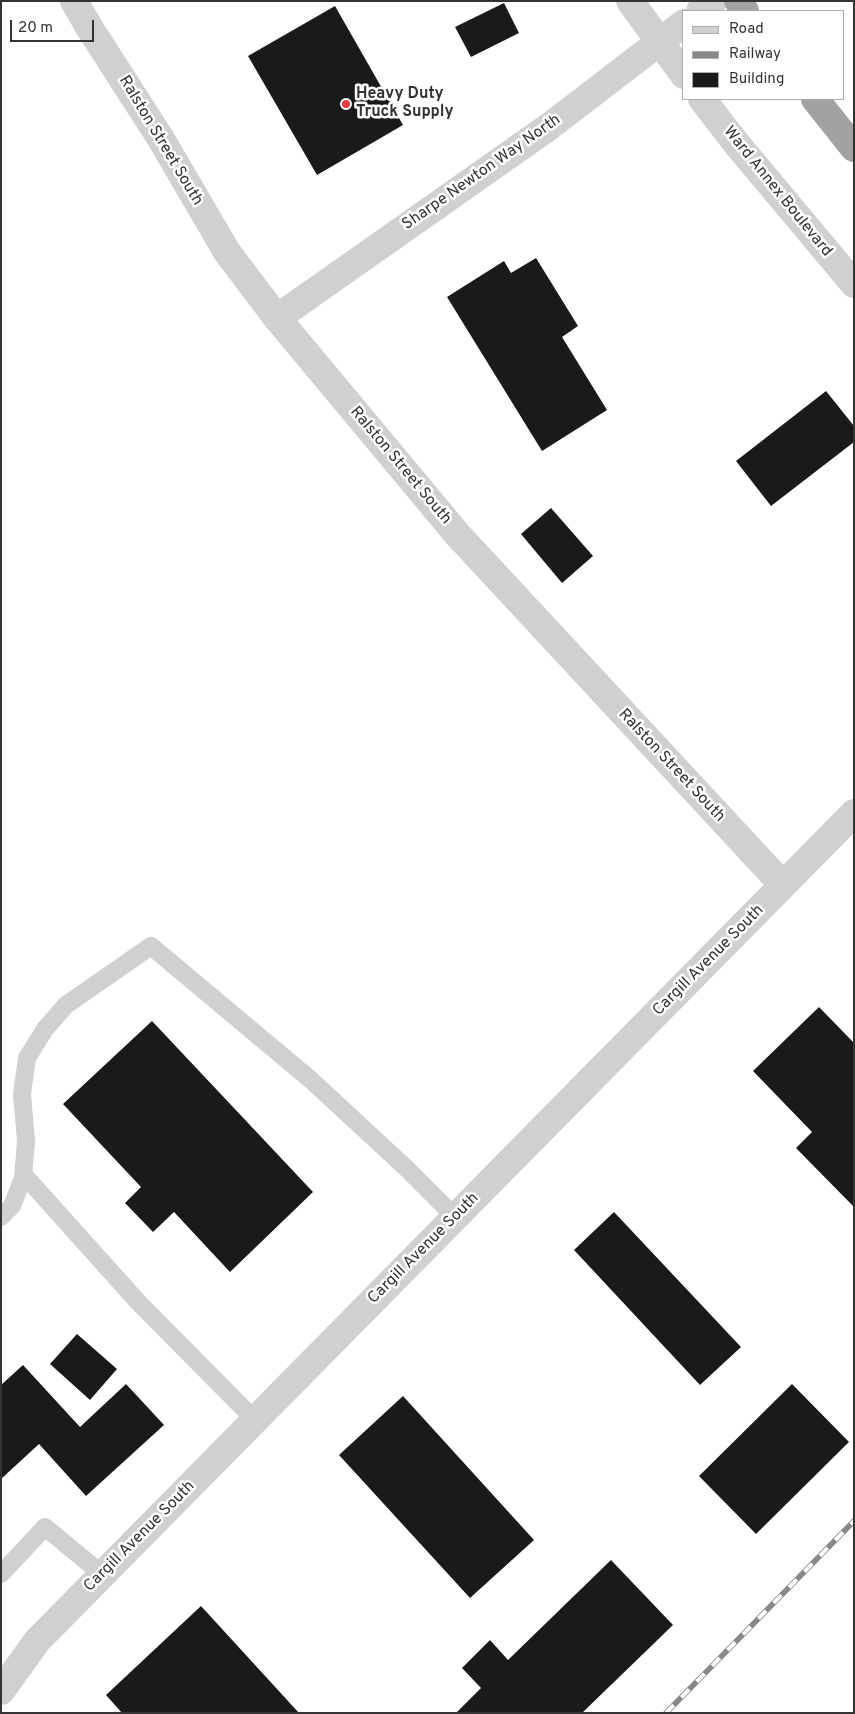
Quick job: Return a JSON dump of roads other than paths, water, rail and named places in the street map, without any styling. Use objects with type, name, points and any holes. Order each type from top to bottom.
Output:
[{"type":"highway","points":[[815,100],[854,148]]},
{"type":"street","name":"Ralston Street South","points":[[74,1],[161,139],[226,252],[277,318],[457,534],[783,885]]},
{"type":"street","points":[[630,1],[682,72]]},
{"type":"street","points":[[701,10],[713,1]]},
{"type":"street","name":"Sharpe Newton Way North","points":[[277,318],[550,126],[682,24]]},
{"type":"street","name":"Ward Annex Boulevard","points":[[703,100],[736,143],[854,284]]},
{"type":"street","name":"Cargill Avenue South","points":[[4,1678],[37,1641],[854,813]]},
{"type":"lane","points":[[1,1217],[12,1206],[24,1175],[26,1141],[22,1094],[27,1058],[46,1029],[66,1005],[151,946],[311,1080],[406,1168],[455,1217]]},
{"type":"lane","points":[[24,1175],[140,1303],[255,1420]]},
{"type":"lane","points":[[1,1574],[45,1527],[103,1575]]},
{"type":"railway","points":[[666,1713],[854,1521]]},
{"type":"place","name":"Heavy Duty Truck Supply","points":[[346,104]]}]
